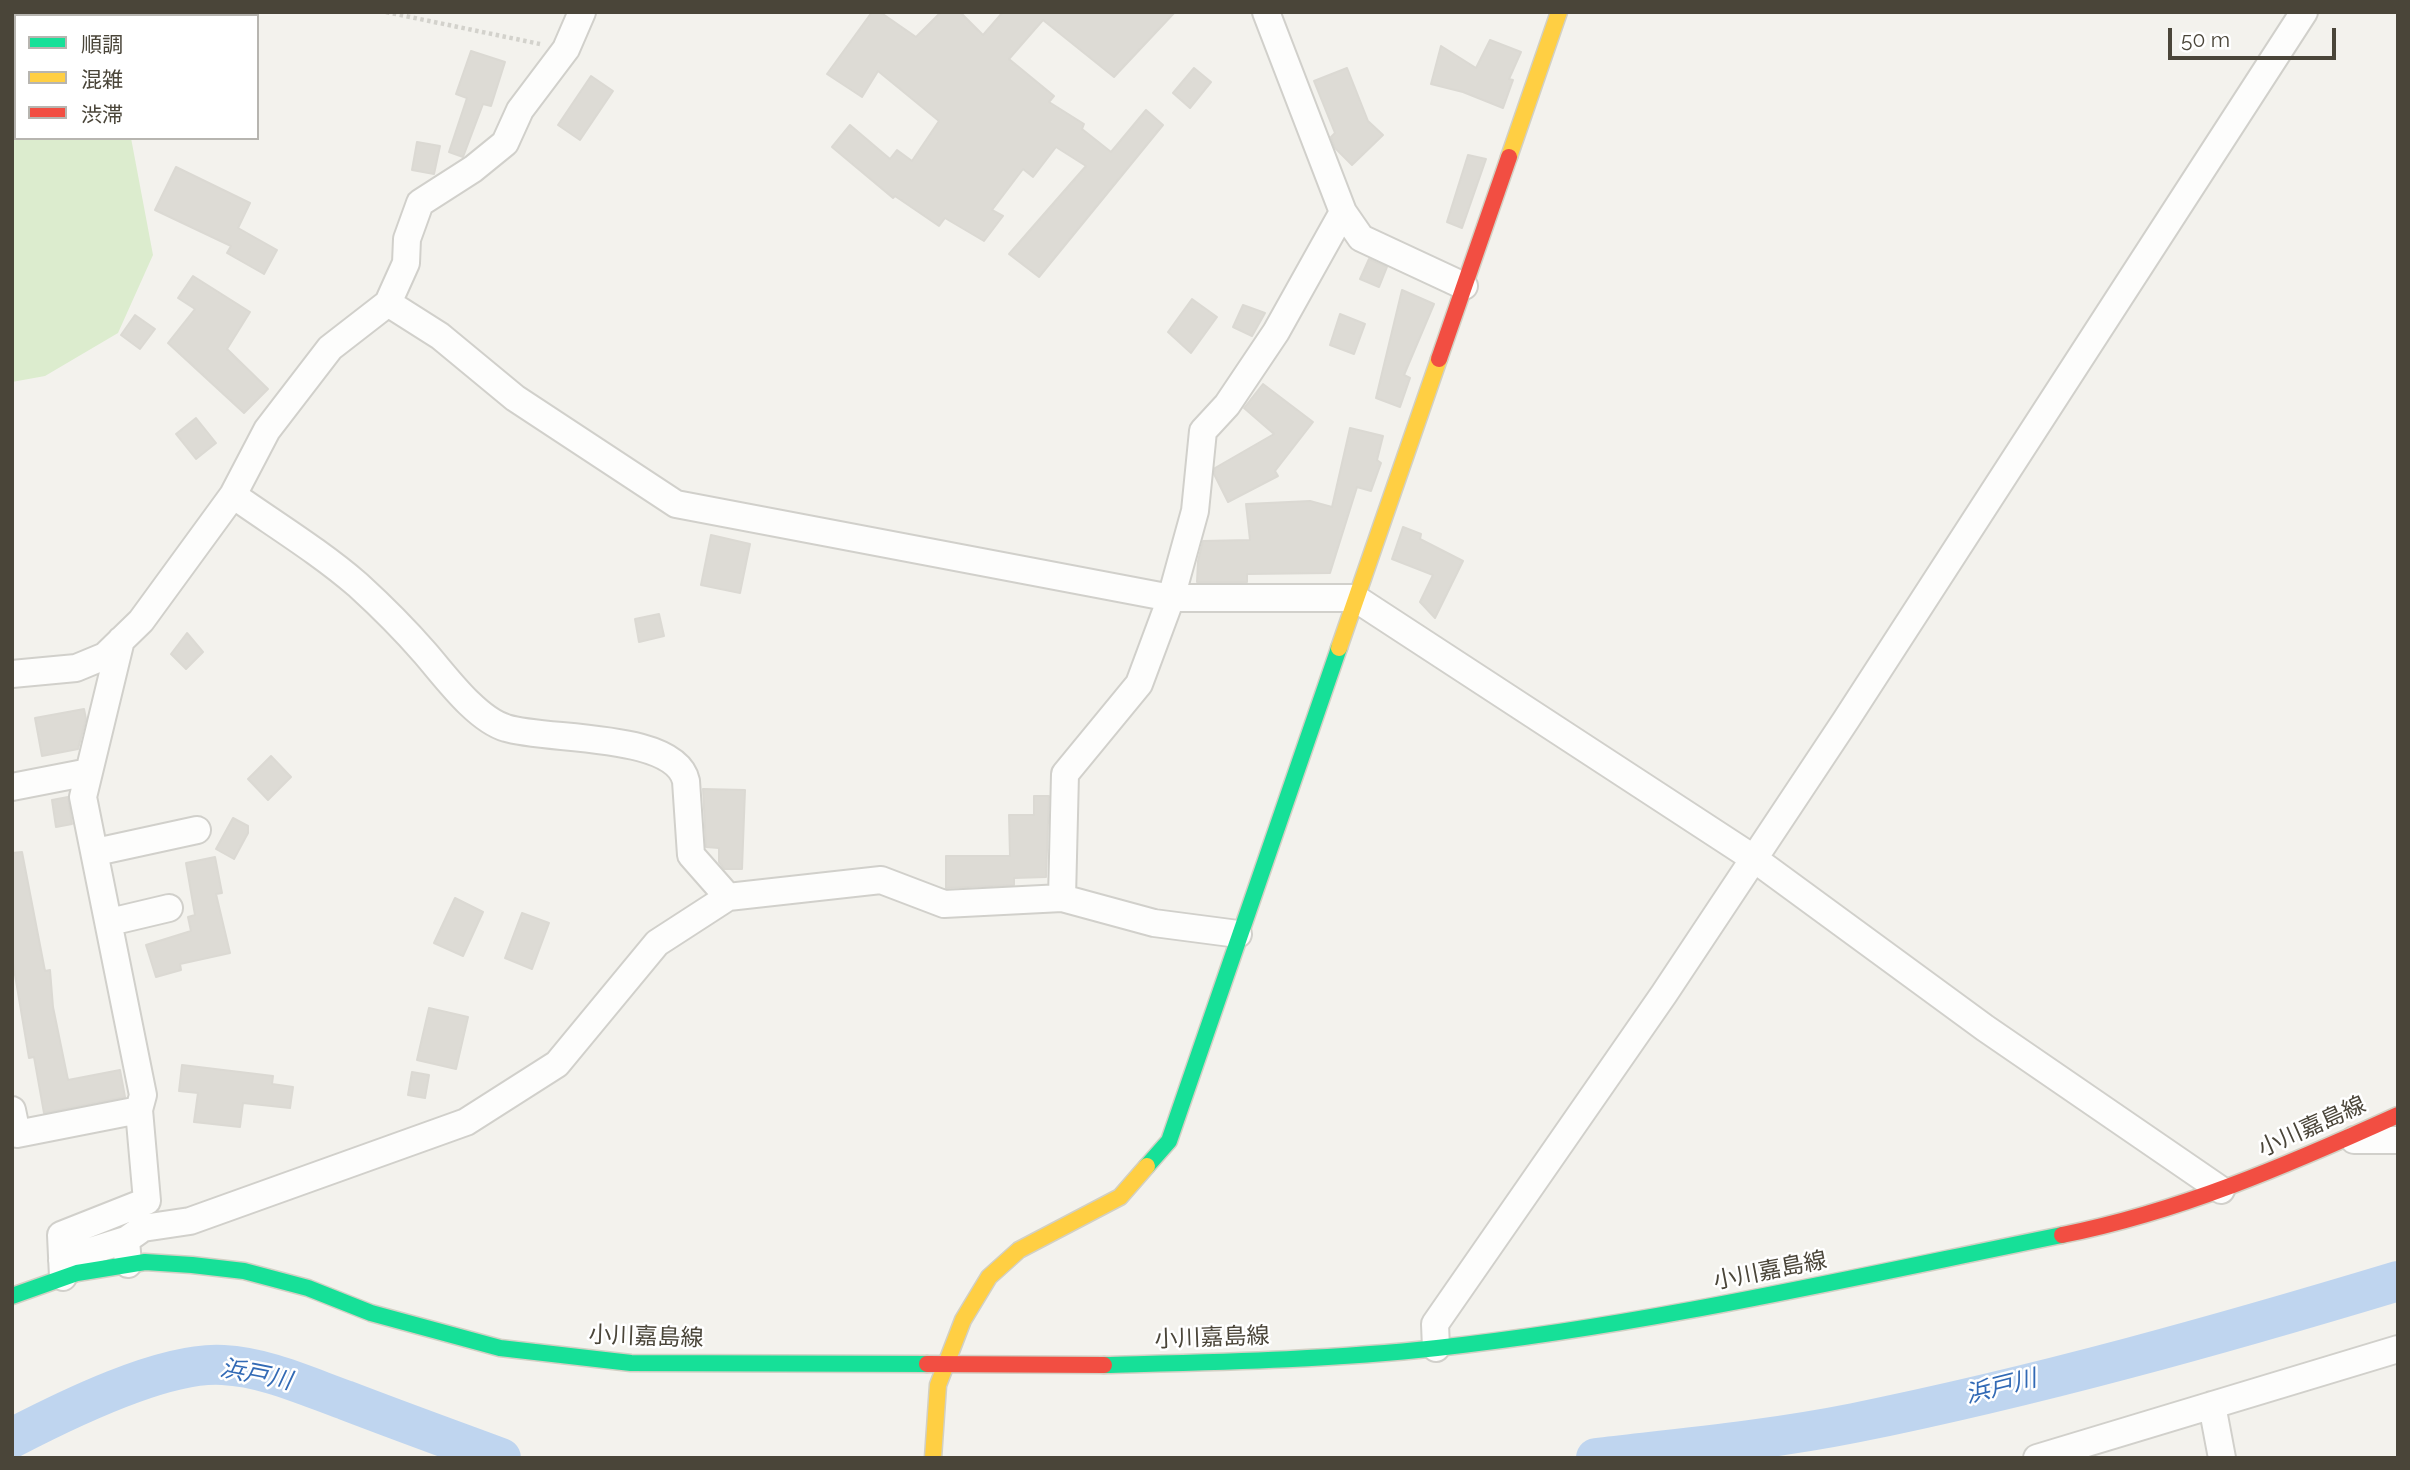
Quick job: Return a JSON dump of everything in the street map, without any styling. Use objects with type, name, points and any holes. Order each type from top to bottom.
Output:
[{"type":"main road","points":[[933,1458],[935,1405],[945,1362],[963,1320],[989,1277],[1019,1250],[1120,1197],[1169,1141],[1238,934],[1559,12]]},
{"type":"main road","name":"小川嘉島線","points":[[127,1252],[145,1262],[244,1271],[308,1288],[371,1313],[500,1348],[576,1358],[631,1363],[945,1362],[1087,1365],[1238,1361],[1436,1348],[1657,1317],[2103,1227],[2221,1190],[2398,1115]]},
{"type":"main road","points":[[12,1296],[62,1269]]},
{"type":"street","points":[[12,674],[76,668],[105,656],[141,621],[233,495],[267,430],[330,348],[388,303],[406,263],[407,239],[420,203],[473,169],[505,143],[520,110],[566,49],[582,12]]},
{"type":"street","points":[[1266,12],[1343,212],[1361,238],[1464,286]]},
{"type":"street","points":[[1436,1348],[1436,1324],[1664,994],[2304,12]]},
{"type":"street","points":[[1062,898],[1065,774],[1139,684],[1171,598],[1195,511],[1203,431],[1227,405],[1276,332],[1343,212]]},
{"type":"street","points":[[388,303],[440,336],[515,398],[676,504],[1171,598],[1355,598],[1753,858],[1985,1028],[2221,1190]]},
{"type":"street","points":[[233,495],[356,584],[424,651],[461,696],[504,728],[628,744],[673,761],[684,770],[691,855],[728,897]]},
{"type":"street","points":[[121,640],[83,797],[143,1095],[139,1110],[147,1201],[61,1235],[62,1269],[127,1252],[143,1228],[190,1221],[466,1122],[556,1064],[657,943],[728,897],[881,880],[944,904],[1062,898],[1154,923],[1238,934]]},
{"type":"street","points":[[12,787],[89,772]]},
{"type":"street","points":[[96,852],[197,830]]},
{"type":"street","points":[[110,922],[169,908]]},
{"type":"street","points":[[12,1110],[17,1134],[139,1110]]},
{"type":"street","points":[[2342,1140],[2398,1140]]},
{"type":"street","points":[[2038,1458],[2398,1349]]},
{"type":"street","points":[[2212,1405],[2222,1458]]},
{"type":"path","points":[[386,12],[566,49]]},
{"type":"green space","points":[[12,12],[92,12],[14,14],[14,140],[131,140],[153,255],[118,333],[45,376],[12,382]]},
{"type":"building","points":[[872,12],[880,12],[916,37],[941,12],[960,12],[983,35],[1003,12],[1175,12],[1114,77],[1043,20],[1009,59],[1054,96],[1049,102],[1084,124],[1082,129],[1111,152],[1146,110],[1163,125],[1039,277],[1009,254],[1086,166],[1056,147],[1033,177],[1023,169],[992,210],[1003,216],[984,241],[945,218],[939,226],[895,196],[893,198],[832,147],[850,125],[890,159],[897,150],[912,161],[939,121],[878,71],[862,97],[827,74]]},
{"type":"building","points":[[1490,40],[1521,52],[1509,79],[1513,80],[1503,108],[1463,92],[1431,84],[1441,46],[1476,68]]},
{"type":"building","points":[[471,51],[505,62],[491,106],[483,104],[463,157],[449,152],[467,98],[456,94]]},
{"type":"building","points":[[1194,68],[1211,82],[1190,108],[1173,93]]},
{"type":"building","points":[[1347,68],[1368,121],[1383,135],[1352,165],[1335,148],[1331,137],[1335,133],[1314,81]]},
{"type":"building","points":[[591,76],[613,91],[580,140],[558,125]]},
{"type":"building","points":[[417,142],[440,146],[434,174],[412,170]]},
{"type":"building","points":[[1468,155],[1486,159],[1462,228],[1447,222]]},
{"type":"building","points":[[176,167],[250,203],[238,228],[277,250],[264,274],[227,253],[231,246],[155,210]]},
{"type":"building","points":[[1369,259],[1387,267],[1379,287],[1360,279]]},
{"type":"building","points":[[193,276],[250,312],[227,349],[268,389],[244,413],[168,343],[195,309],[178,298]]},
{"type":"building","points":[[1402,290],[1434,304],[1404,375],[1410,378],[1400,407],[1376,398]]},
{"type":"building","points":[[1192,299],[1217,317],[1191,353],[1168,332]]},
{"type":"building","points":[[1243,305],[1265,313],[1252,336],[1233,327]]},
{"type":"building","points":[[1340,314],[1365,324],[1354,354],[1330,345]]},
{"type":"building","points":[[135,315],[155,329],[140,349],[121,335]]},
{"type":"building","points":[[1263,384],[1313,422],[1275,471],[1278,476],[1228,502],[1214,474],[1215,468],[1274,434],[1244,408]]},
{"type":"building","points":[[196,418],[216,443],[196,459],[176,434]]},
{"type":"building","points":[[1350,428],[1383,436],[1377,460],[1381,463],[1371,491],[1357,487],[1330,573],[1247,574],[1247,582],[1197,582],[1203,541],[1250,540],[1246,504],[1310,501],[1332,507]]},
{"type":"building","points":[[1403,527],[1421,534],[1420,539],[1463,561],[1435,618],[1420,602],[1433,575],[1392,559]]},
{"type":"building","points":[[711,535],[750,544],[740,593],[701,585]]},
{"type":"building","points":[[659,614],[664,636],[639,642],[635,619]]},
{"type":"building","points":[[187,633],[203,652],[186,669],[171,654]]},
{"type":"building","points":[[84,709],[86,719],[78,749],[42,756],[35,718]]},
{"type":"building","points":[[271,756],[291,777],[268,800],[248,779]]},
{"type":"building","points":[[703,789],[745,790],[742,869],[724,869],[719,862],[719,848],[706,847]]},
{"type":"building","points":[[1034,796],[1049,796],[1046,877],[1014,878],[1014,885],[946,888],[946,856],[1010,856],[1009,815],[1034,815]]},
{"type":"building","points":[[68,797],[72,824],[56,827],[52,800]]},
{"type":"building","points":[[233,818],[248,826],[248,833],[234,859],[216,849]]},
{"type":"building","points":[[22,852],[45,971],[50,970],[53,1007],[68,1080],[120,1070],[125,1097],[44,1113],[34,1057],[29,1058],[12,957],[12,853]]},
{"type":"building","points":[[215,857],[222,893],[216,894],[230,953],[180,964],[181,970],[156,977],[146,945],[191,931],[188,917],[195,915],[186,863]]},
{"type":"building","points":[[455,898],[483,912],[463,956],[434,943]]},
{"type":"building","points":[[522,913],[549,923],[532,969],[505,958]]},
{"type":"building","points":[[429,1008],[468,1017],[456,1069],[417,1060]]},
{"type":"building","points":[[182,1065],[273,1076],[272,1084],[293,1087],[290,1108],[243,1103],[240,1127],[194,1122],[198,1093],[179,1091]]},
{"type":"building","points":[[412,1072],[429,1075],[425,1098],[408,1095]]},
{"type":"waterway","name":"浜戸川","points":[[1596,1458],[1790,1434],[1991,1393],[2263,1321],[2398,1281]]},
{"type":"waterway","name":"浜戸川","points":[[12,1438],[86,1402],[144,1379],[199,1366],[223,1365],[254,1369],[285,1378],[501,1458]]},
{"type":"traffic: fast","points":[[1147,1166],[1169,1141],[1339,648]]},
{"type":"traffic: fast","points":[[1104,1365],[1354,1355],[1516,1338],[1751,1299],[2062,1235]]},
{"type":"traffic: fast","points":[[12,1296],[77,1273],[145,1262],[192,1265],[244,1271],[308,1288],[371,1313],[500,1348],[631,1363],[927,1364]]},
{"type":"traffic: slow","points":[[1509,157],[1559,12]]},
{"type":"traffic: slow","points":[[1339,648],[1439,359]]},
{"type":"traffic: slow","points":[[933,1458],[938,1385],[963,1320],[989,1277],[1019,1250],[1120,1197],[1147,1166]]},
{"type":"traffic: jam","points":[[1439,359],[1509,157]]},
{"type":"traffic: jam","points":[[2062,1235],[2191,1200],[2275,1168],[2398,1115]]},
{"type":"traffic: jam","points":[[927,1364],[1104,1365]]}]
